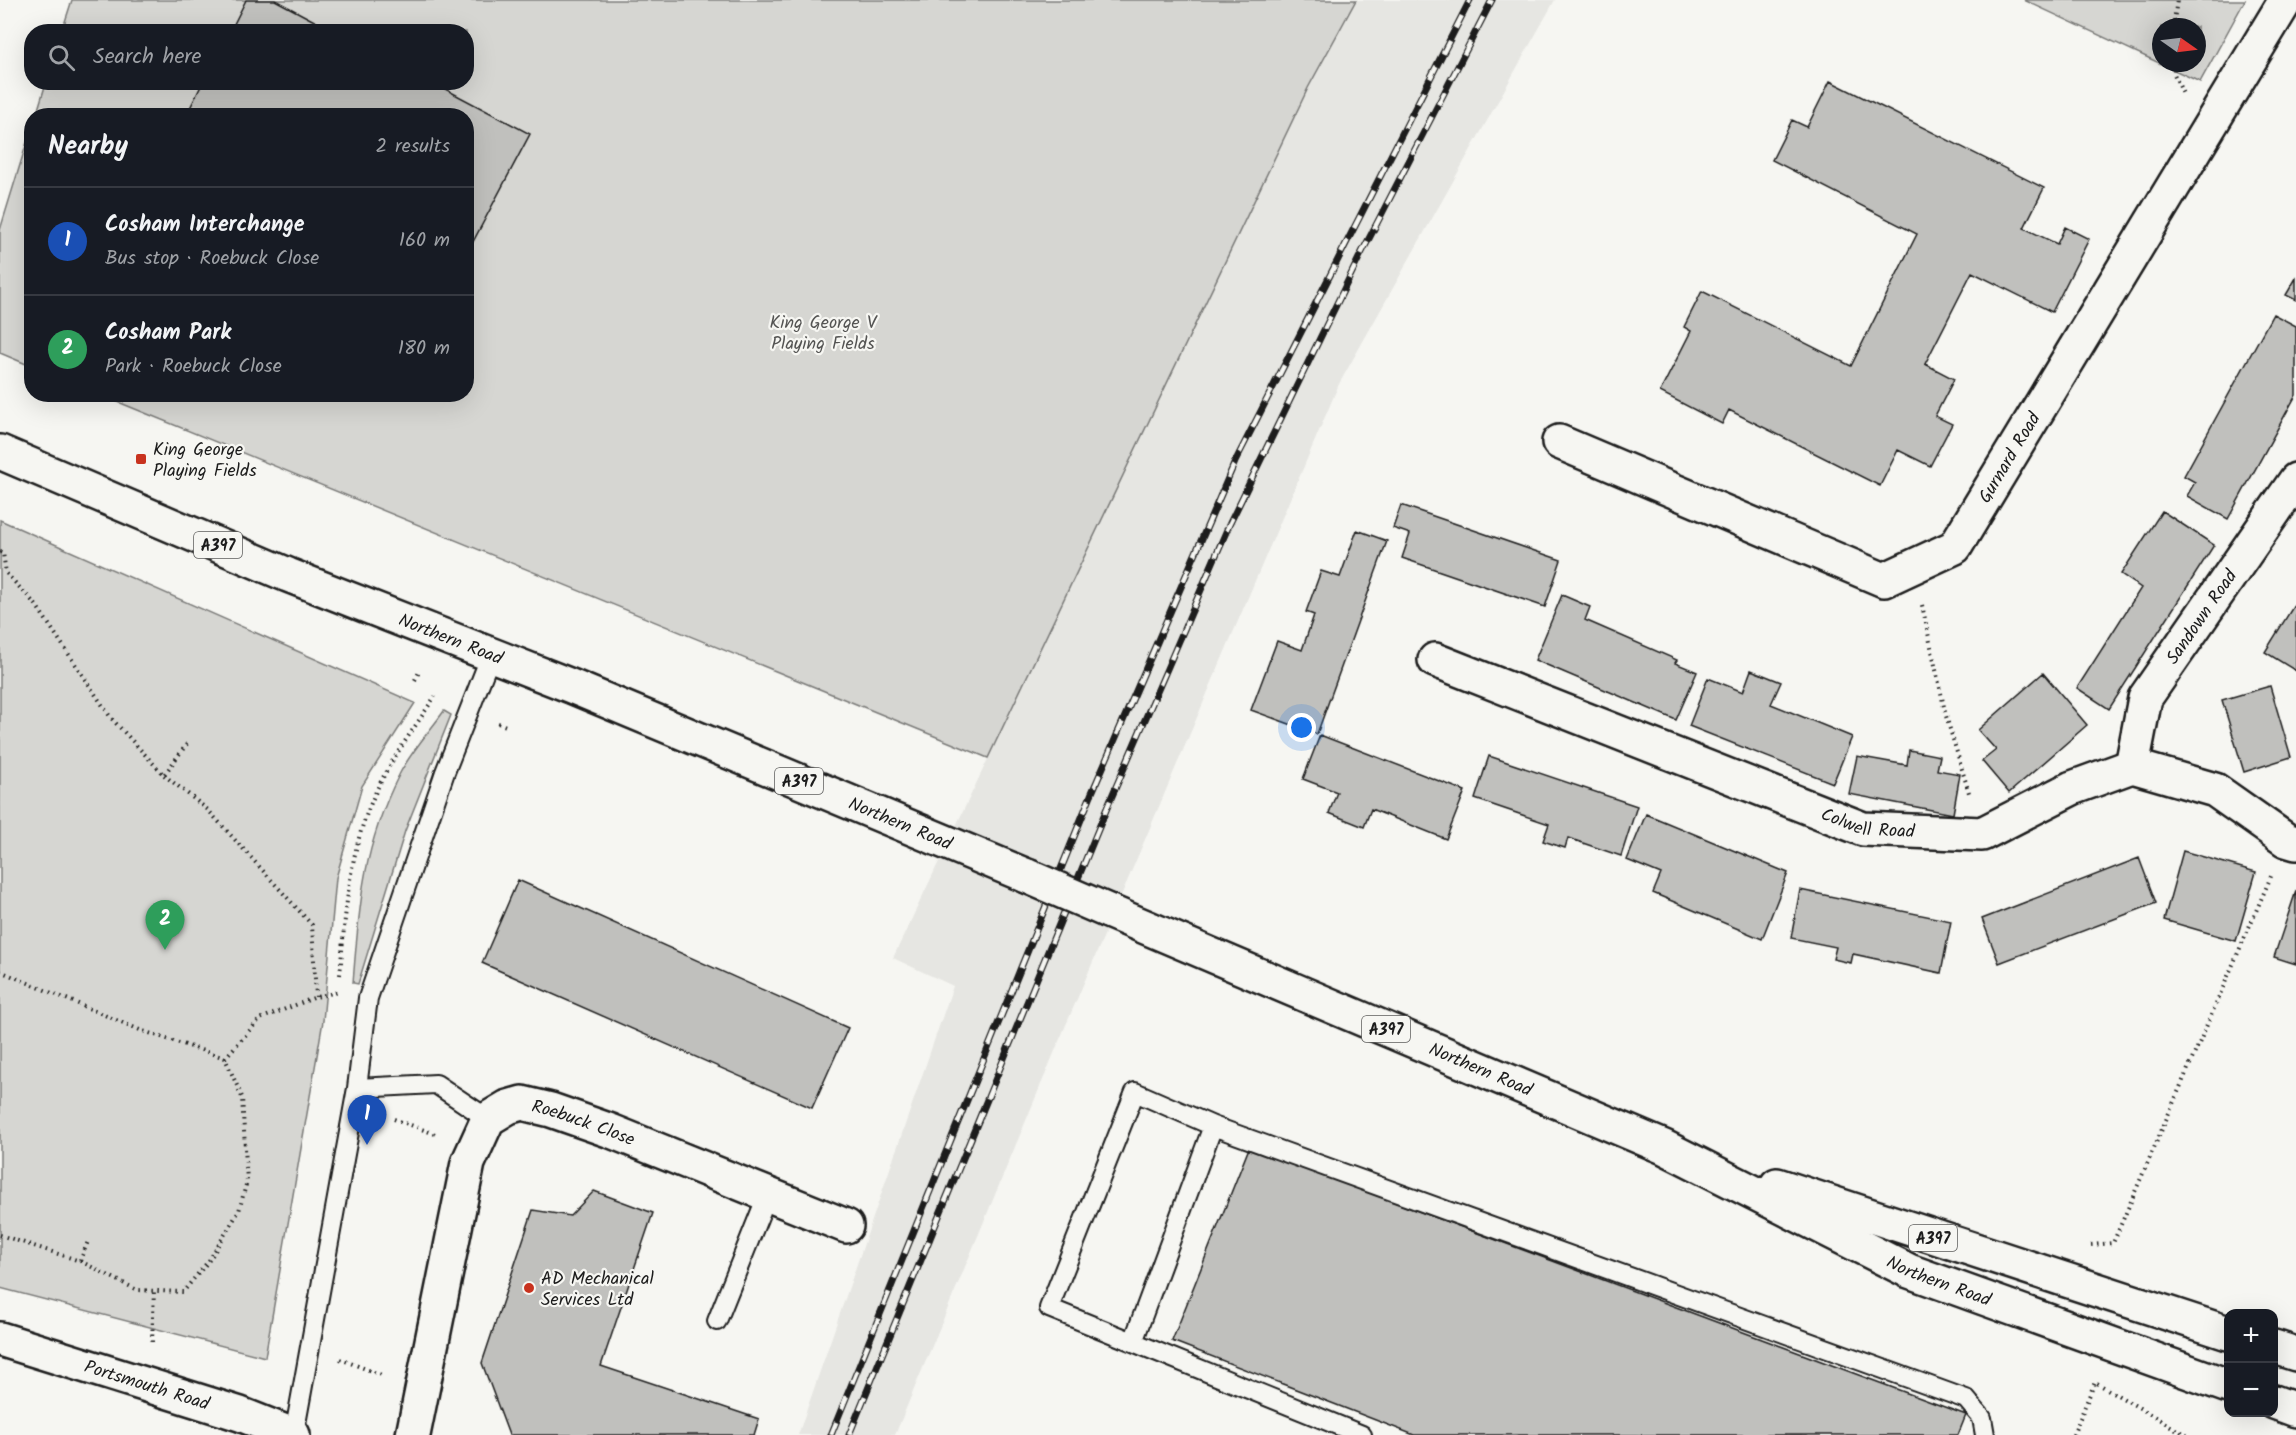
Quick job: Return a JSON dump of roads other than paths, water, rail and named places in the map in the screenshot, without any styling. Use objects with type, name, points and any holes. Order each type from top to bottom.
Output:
[{"type":"street","name":"Gurnard Road","points":[[1559,442],[1884,579],[1955,547],[2286,0]]},
{"type":"street","name":"Northern Road","points":[[0,452],[288,575],[491,655],[1027,876],[1664,1147],[1909,1271],[2224,1384]]},
{"type":"street","name":"Sandown Road","points":[[2132,766],[2145,699],[2296,480]]},
{"type":"street","name":"Colwell Road","points":[[1435,660],[1863,829],[1982,834],[2072,788],[2132,766]]},
{"type":"street","points":[[2132,766],[2216,790],[2291,842]]},
{"type":"street","name":"Roebuck Close","points":[[488,1119],[522,1103],[551,1110],[611,1131],[846,1226]]},
{"type":"street","points":[[413,1435],[468,1163],[488,1119]]},
{"type":"street","name":"Northern Road","points":[[1664,1147],[2054,1278],[2224,1331]]},
{"type":"street","name":"Portsmouth Road","points":[[0,1339],[229,1410],[294,1435]]},
{"type":"street","points":[[2278,1348],[2296,1354]]},
{"type":"street","points":[[2278,1403],[2296,1410]]},
{"type":"lane","points":[[294,1435],[357,1088],[368,998],[384,945],[445,772],[491,655]]},
{"type":"lane","points":[[357,1088],[436,1084],[488,1119]]},
{"type":"lane","points":[[1362,1435],[1049,1308],[1134,1092],[1213,1126],[1966,1399],[1982,1418],[1985,1435]]},
{"type":"lane","points":[[1133,1342],[1213,1126]]},
{"type":"lane","points":[[717,1321],[767,1196]]},
{"type":"railway","points":[[831,1435],[1091,795],[1235,462],[1470,0]]},
{"type":"railway","points":[[849,1435],[1109,803],[1229,525],[1359,258],[1492,0]]},
{"type":"place","name":"King George Playing Fields","points":[[141,459]]},
{"type":"place","name":"Cosham Park","points":[[165,950]]},
{"type":"place","name":"Cosham Interchange","points":[[367,1145]]},
{"type":"place","name":"AD Mechanical Services Ltd","points":[[529,1288]]},
{"type":"park label","name":"King George V Playing Fields","points":[[823,332]]}]
